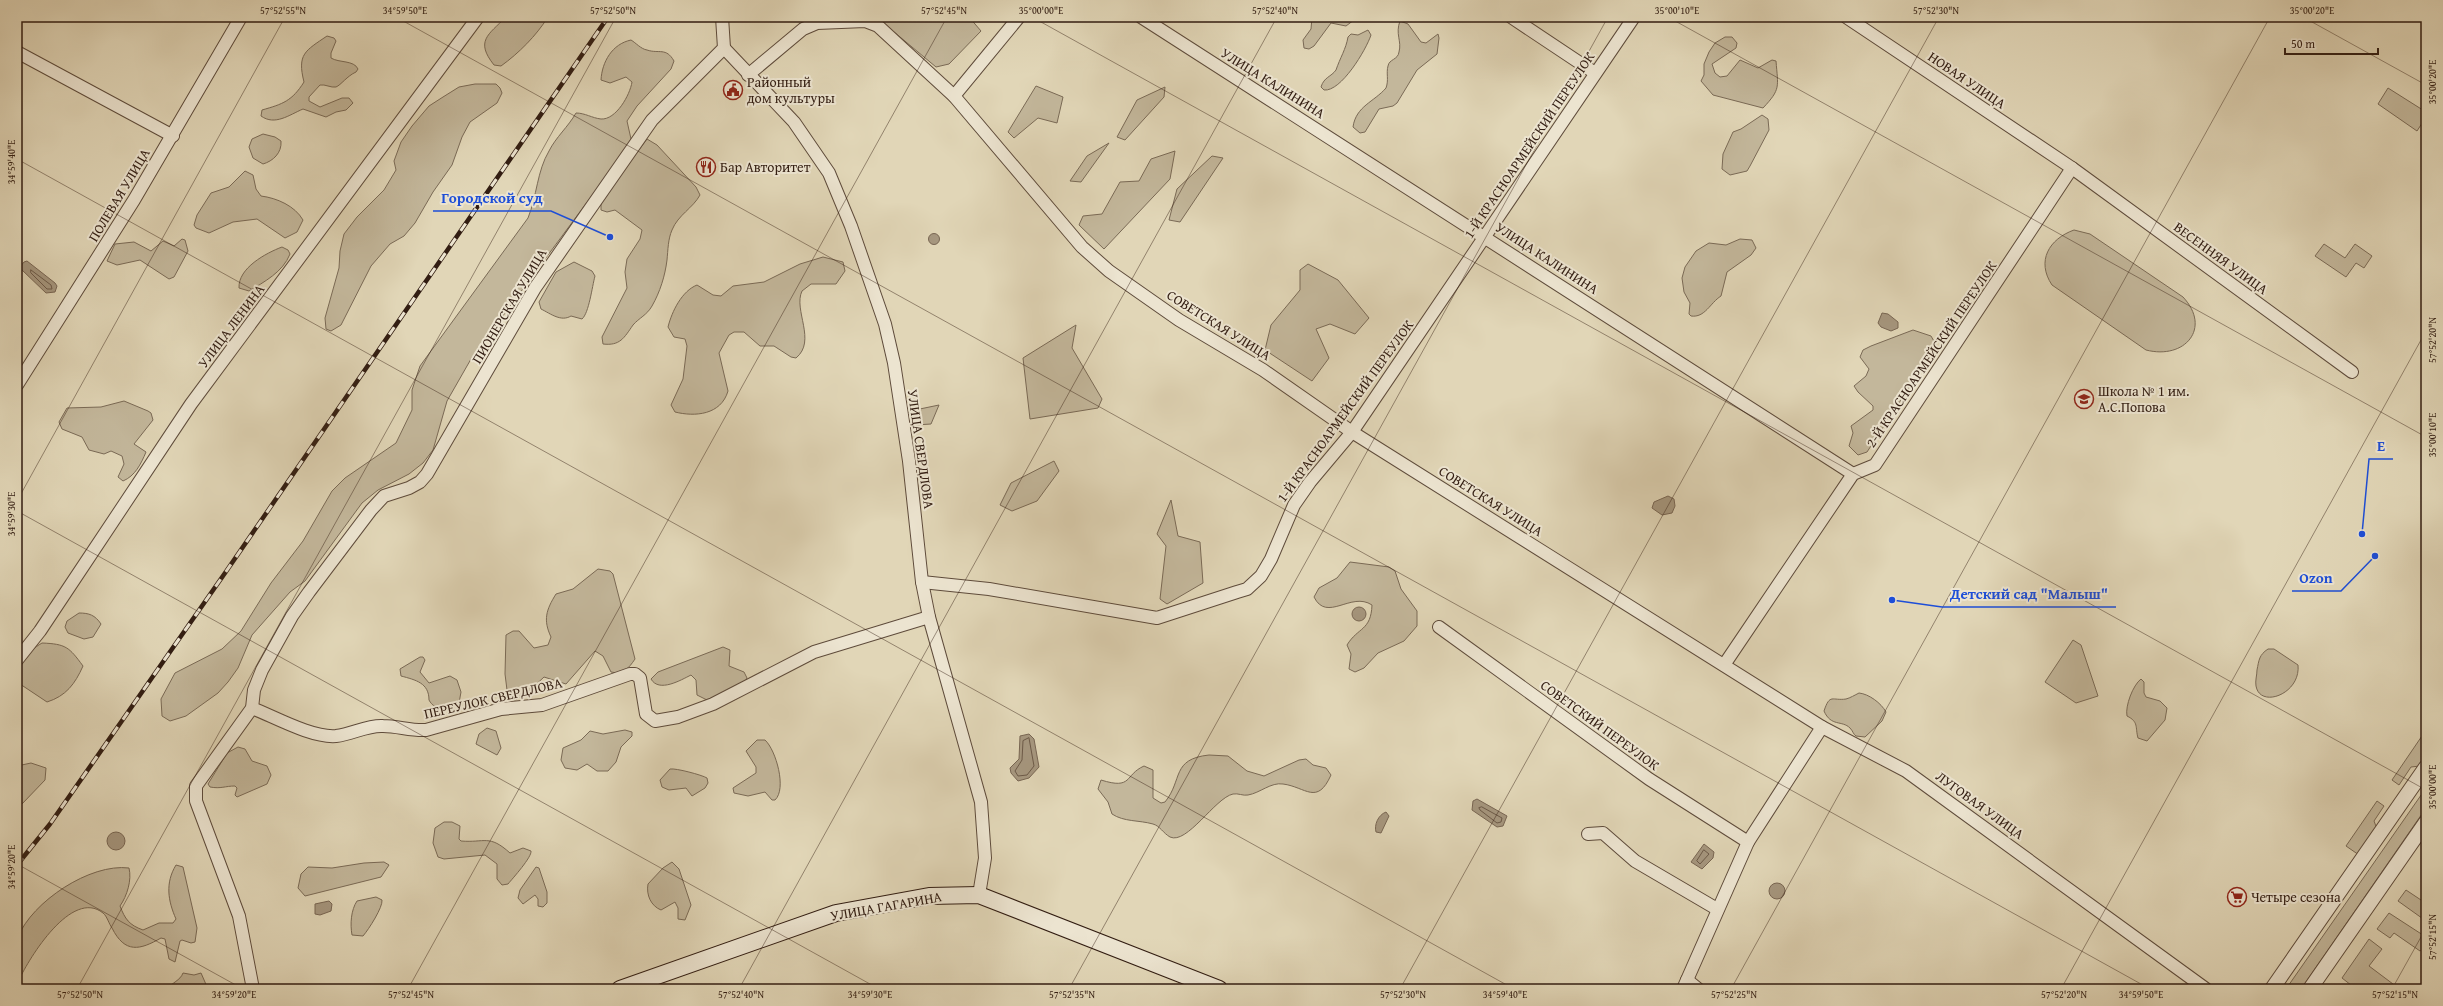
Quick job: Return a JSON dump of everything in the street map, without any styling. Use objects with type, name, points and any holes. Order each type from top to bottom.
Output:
[{"type":"main road","name":"УЛИЦА ГАГАРИНА","points":[[620,989],[836,913],[929,896],[979,895],[1219,989]]},
{"type":"street","name":"ПОЛЕВАЯ УЛИЦА","points":[[17,385],[130,207],[173,136],[240,17]]},
{"type":"street","name":"УЛИЦА ЛЕНИНА","points":[[17,660],[40,631],[191,404],[478,17]]},
{"type":"street","points":[[722,17],[724,48]]},
{"type":"street","points":[[954,96],[1019,17]]},
{"type":"street","name":"УЛИЦА КАЛИНИНА","points":[[1141,17],[1486,236],[1854,474]]},
{"type":"street","points":[[1511,17],[1595,73]]},
{"type":"street","name":"1-Й КРАСНОАРМЕЙСКИЙ ПЕРЕУЛОК","points":[[922,582],[989,589],[1156,618],[1246,589],[1261,576],[1271,559],[1294,505],[1310,482],[1352,432],[1634,17]]},
{"type":"street","name":"НОВАЯ УЛИЦА","points":[[1846,17],[2072,168]]},
{"type":"street","name":"СОВЕТСКАЯ УЛИЦА","points":[[748,75],[803,29],[817,22],[865,21],[878,26],[954,96],[1082,247],[1109,271],[1180,320],[1263,370],[1352,432],[1724,664]]},
{"type":"street","name":"УЛИЦА СВЕРДЛОВА","points":[[724,48],[794,122],[829,173],[851,226],[885,324],[894,363],[909,461],[922,582],[929,617],[981,802],[985,858],[979,895]]},
{"type":"street","name":"ПИОНЕРСКАЯ УЛИЦА","points":[[252,708],[254,690],[262,670],[292,616],[309,592],[371,510],[384,496],[420,482],[434,465],[535,288],[652,120],[724,48]]},
{"type":"street","points":[[17,52],[173,136]]},
{"type":"street","name":"ВЕСЕННЯЯ УЛИЦА","points":[[2072,168],[2352,372]]},
{"type":"street","name":"2-Й КРАСНОАРМЕЙСКИЙ ПЕРЕУЛОК","points":[[1854,474],[1875,465],[2072,168]]},
{"type":"street","points":[[1724,664],[1854,474]]},
{"type":"street","name":"ПЕРЕУЛОК СВЕРДЛОВА","points":[[252,708],[302,728],[333,736],[350,735],[366,728],[383,726],[416,731],[426,730],[501,709],[542,705],[630,674],[635,674],[640,678],[646,714],[655,721],[678,717],[713,704],[814,652],[929,617]]},
{"type":"street","name":"СОВЕТСКИЙ ПЕРЕУЛОК","points":[[1438,627],[1649,779],[1748,842]]},
{"type":"street","name":"ЛУГОВАЯ УЛИЦА","points":[[1724,664],[1822,727],[1906,771],[2206,989]]},
{"type":"street","points":[[252,708],[196,786],[196,801],[239,916],[253,989]]},
{"type":"street","points":[[1698,989],[1685,984],[1748,842],[1822,727]]},
{"type":"street","points":[[2272,989],[2426,767]]},
{"type":"street","points":[[2310,989],[2426,822]]},
{"type":"street","points":[[1588,834],[1603,834],[1635,861],[1717,909]]},
{"type":"shaded area","points":[[506,17],[548,17],[527,44],[514,56],[501,66],[494,65],[485,50],[486,39]]},
{"type":"shaded area","points":[[876,17],[969,17],[981,31],[949,64],[936,67]]},
{"type":"shaded area","points":[[1312,17],[1358,17],[1346,26],[1331,23],[1314,46],[1309,49],[1304,48],[1303,40],[1311,29]]},
{"type":"shaded area","points":[[1400,21],[1408,24],[1421,42],[1426,43],[1438,34],[1437,54],[1417,70],[1397,103],[1393,106],[1379,109],[1365,132],[1360,133],[1353,127],[1355,120],[1362,109],[1386,88],[1387,69],[1390,62],[1398,55],[1400,48],[1398,30]]},
{"type":"shaded area","points":[[1368,30],[1371,35],[1364,50],[1352,69],[1338,84],[1331,89],[1324,90],[1321,87],[1322,84],[1336,70],[1348,37],[1351,34],[1358,35]]},
{"type":"shaded area","points":[[327,36],[334,38],[336,41],[331,53],[331,58],[353,64],[358,69],[336,87],[320,85],[309,97],[309,101],[320,107],[342,98],[349,98],[353,103],[346,110],[336,112],[326,117],[303,109],[277,120],[266,119],[261,116],[262,110],[281,104],[291,98],[300,88],[304,82],[302,73],[302,59],[308,50]]},
{"type":"shaded area","points":[[1725,37],[1732,37],[1737,43],[1736,48],[1712,64],[1715,73],[1720,77],[1727,76],[1740,60],[1758,68],[1772,60],[1776,61],[1778,82],[1776,92],[1763,108],[1713,95],[1701,81],[1704,75],[1704,64],[1709,52],[1715,43]]},
{"type":"shaded area","points":[[631,40],[645,49],[665,52],[668,54],[674,61],[671,69],[637,106],[627,121],[631,139],[622,155],[471,359],[447,401],[433,450],[423,463],[409,474],[378,490],[362,503],[305,581],[290,592],[252,635],[238,668],[218,693],[186,716],[170,721],[162,716],[161,699],[175,673],[222,649],[241,631],[271,583],[303,541],[332,491],[345,478],[396,443],[412,410],[412,390],[420,366],[528,218],[539,175],[552,146],[576,113],[601,119],[607,118],[617,111],[625,100],[632,82],[626,77],[610,83],[601,80],[603,67],[609,55],[618,45]]},
{"type":"shaded area","points":[[475,84],[496,84],[502,93],[497,103],[470,122],[462,137],[452,165],[433,192],[415,223],[404,236],[390,244],[371,266],[341,325],[331,331],[326,329],[325,318],[339,268],[340,251],[344,234],[357,217],[384,190],[396,170],[394,161],[401,142],[429,106],[459,87]]},
{"type":"shaded area","points":[[1036,86],[1063,97],[1057,123],[1038,118],[1014,138],[1008,132]]},
{"type":"shaded area","points":[[1165,87],[1164,97],[1125,140],[1117,137],[1137,100]]},
{"type":"shaded area","points":[[2388,88],[2426,112],[2426,117],[2417,131],[2378,104]]},
{"type":"shaded area","points":[[1762,115],[1768,119],[1769,130],[1750,166],[1747,171],[1730,175],[1722,169],[1723,154],[1733,132],[1741,129]]},
{"type":"shaded area","points":[[263,134],[275,137],[281,141],[281,145],[276,156],[263,164],[253,158],[249,147],[252,139]]},
{"type":"shaded area","points":[[647,139],[657,145],[696,187],[700,195],[694,204],[678,220],[672,230],[660,290],[650,309],[633,325],[621,340],[614,344],[603,344],[602,337],[627,288],[625,272],[627,259],[640,239],[642,230],[615,210],[607,212],[601,210],[601,201]]},
{"type":"shaded area","points":[[1109,143],[1081,182],[1070,181],[1087,156]]},
{"type":"shaded area","points":[[1175,151],[1170,179],[1104,249],[1079,225],[1083,216],[1102,214],[1120,182],[1139,181],[1151,159]]},
{"type":"shaded area","points":[[1212,156],[1223,158],[1180,222],[1169,220],[1177,189]]},
{"type":"shaded area","points":[[245,171],[253,175],[256,189],[261,196],[279,201],[300,215],[303,220],[297,232],[285,238],[257,219],[233,222],[209,233],[196,228],[194,225],[197,215],[211,193],[229,187]]},
{"type":"shaded area","points":[[2074,230],[2090,234],[2183,297],[2191,309],[2195,320],[2194,330],[2190,339],[2182,346],[2172,350],[2160,352],[2146,350],[2052,285],[2047,276],[2045,259],[2052,245],[2058,239]]},
{"type":"shaded area","points":[[182,239],[185,240],[188,251],[174,277],[169,279],[140,260],[117,265],[107,261],[115,244],[134,242],[151,251],[163,241],[174,246]]},
{"type":"shaded area","points":[[1740,239],[1752,240],[1756,248],[1751,255],[1727,272],[1721,296],[1700,315],[1691,316],[1689,314],[1690,303],[1684,292],[1682,278],[1685,267],[1696,251],[1709,243],[1726,245]]},
{"type":"shaded area","points":[[2324,244],[2345,258],[2355,244],[2372,256],[2364,268],[2356,263],[2346,277],[2315,256]]},
{"type":"shaded area","points":[[282,247],[288,250],[290,254],[283,266],[278,271],[249,291],[239,288],[243,274],[254,262],[268,253]]},
{"type":"shaded area","points":[[823,257],[843,262],[845,271],[836,284],[811,284],[802,291],[800,307],[805,334],[805,343],[802,351],[796,358],[791,357],[774,346],[760,346],[744,332],[734,332],[729,335],[719,353],[728,391],[725,399],[713,410],[699,414],[683,414],[675,412],[671,405],[683,379],[687,346],[685,339],[674,337],[668,327],[675,308],[682,297],[697,285],[713,295],[721,296],[733,286],[764,282],[800,264]]},
{"type":"shaded area","points":[[574,262],[592,271],[595,276],[587,311],[582,319],[571,316],[567,318],[556,317],[541,309],[539,302],[556,272]]},
{"type":"shaded area","points":[[1308,264],[1338,280],[1369,318],[1355,334],[1330,324],[1316,329],[1329,358],[1312,381],[1265,350],[1271,325],[1300,290],[1300,270]]},
{"type":"shaded area","points":[[1076,325],[1072,348],[1102,399],[1098,408],[1030,419],[1023,358]]},
{"type":"shaded area","points":[[1913,330],[1931,336],[1935,343],[1933,351],[1867,452],[1858,455],[1849,446],[1853,433],[1851,426],[1873,410],[1873,406],[1858,392],[1854,386],[1866,376],[1869,369],[1860,357],[1863,350]]},
{"type":"shaded area","points":[[124,401],[148,411],[151,413],[153,420],[134,444],[146,452],[142,461],[134,473],[123,481],[118,477],[124,464],[122,456],[111,451],[104,454],[89,450],[82,437],[62,429],[59,422],[67,408],[101,407]]},
{"type":"shaded area","points":[[939,405],[931,424],[916,425],[915,410]]},
{"type":"shaded area","points":[[1054,461],[1059,471],[1037,501],[1012,511],[1000,505],[1011,483]]},
{"type":"shaded area","points":[[1171,500],[1178,536],[1200,542],[1203,583],[1167,604],[1160,599],[1166,546],[1157,534]]},
{"type":"shaded area","points":[[1350,562],[1389,567],[1395,571],[1401,589],[1417,611],[1417,626],[1404,641],[1378,653],[1364,668],[1355,672],[1349,669],[1351,654],[1347,645],[1351,639],[1367,624],[1372,605],[1364,602],[1356,602],[1326,607],[1319,604],[1314,597],[1319,588],[1337,578]]},
{"type":"shaded area","points":[[598,569],[610,571],[613,574],[635,659],[625,670],[615,673],[611,672],[603,656],[595,651],[566,684],[544,677],[528,692],[512,702],[508,698],[505,674],[506,635],[513,631],[519,631],[534,648],[548,645],[551,637],[546,620],[548,610],[556,594],[573,589]]},
{"type":"shaded area","points":[[79,613],[92,615],[101,624],[93,637],[84,639],[68,633],[65,627],[67,621]]},
{"type":"shaded area","points":[[2073,640],[2081,645],[2098,696],[2076,703],[2045,682]]},
{"type":"shaded area","points":[[42,643],[57,644],[66,648],[83,666],[73,684],[65,693],[47,702],[17,682],[19,669],[27,654]]},
{"type":"shaded area","points":[[723,647],[730,650],[729,666],[744,672],[747,678],[742,687],[707,700],[697,695],[696,680],[691,675],[665,685],[659,685],[651,679],[658,672]]},
{"type":"shaded area","points":[[2268,649],[2274,649],[2298,665],[2297,675],[2293,684],[2280,695],[2272,697],[2259,693],[2256,686],[2259,661],[2263,653]]},
{"type":"shaded area","points":[[420,657],[423,657],[425,660],[420,672],[429,683],[450,676],[457,680],[461,692],[459,703],[447,708],[439,708],[432,704],[429,700],[427,690],[421,683],[401,676],[400,669]]},
{"type":"shaded area","points":[[2141,679],[2144,682],[2144,693],[2146,697],[2160,701],[2167,708],[2165,720],[2147,741],[2138,738],[2135,723],[2127,716],[2127,707],[2130,696],[2135,686]]},
{"type":"shaded area","points":[[1859,693],[1867,695],[1881,705],[1886,712],[1882,721],[1865,737],[1856,736],[1851,729],[1844,724],[1830,719],[1824,711],[1830,700],[1846,699]]},
{"type":"shaded area","points":[[487,728],[496,731],[501,748],[497,755],[476,744],[479,734]]},
{"type":"shaded area","points":[[625,730],[632,732],[632,736],[621,747],[616,762],[608,771],[597,771],[587,764],[577,770],[565,768],[561,760],[563,748],[581,740],[590,731],[603,734]]},
{"type":"shaded area","points":[[2426,730],[2426,757],[2420,766],[2411,767],[2399,785],[2392,780]]},
{"type":"shaded area","points":[[757,740],[765,740],[769,745],[779,770],[780,787],[775,800],[772,800],[765,792],[748,796],[734,793],[733,788],[756,773],[756,767],[746,751]]},
{"type":"shaded area","points":[[238,747],[245,749],[252,761],[267,766],[271,775],[267,784],[237,797],[235,795],[237,788],[235,786],[214,788],[210,787],[208,784],[227,753]]},
{"type":"shaded area","points":[[1209,755],[1228,756],[1247,771],[1264,776],[1299,760],[1306,759],[1313,765],[1326,768],[1331,775],[1321,790],[1316,792],[1305,791],[1279,784],[1248,795],[1233,794],[1226,797],[1193,828],[1177,838],[1170,837],[1158,826],[1153,824],[1127,820],[1112,814],[1108,802],[1098,789],[1101,780],[1111,783],[1123,782],[1144,766],[1153,770],[1153,798],[1161,803],[1165,802],[1183,766],[1197,757]]},
{"type":"shaded area","points":[[31,763],[46,768],[45,780],[22,804],[17,806],[17,766]]},
{"type":"shaded area","points":[[670,769],[707,778],[708,783],[705,788],[692,796],[686,788],[669,790],[662,787],[660,780]]},
{"type":"shaded area","points":[[2426,788],[2426,808],[2301,989],[2286,989]]},
{"type":"shaded area","points":[[2377,801],[2384,806],[2374,821],[2377,829],[2359,855],[2346,846]]},
{"type":"shaded area","points":[[444,822],[452,822],[460,826],[459,839],[461,841],[492,841],[510,853],[523,848],[531,851],[531,854],[522,868],[508,884],[502,885],[497,879],[497,864],[485,855],[444,859],[438,857],[433,843],[435,828]]},
{"type":"shaded area","points":[[384,862],[389,865],[381,877],[305,896],[298,888],[301,874],[308,867],[332,868],[364,863]]},
{"type":"shaded area","points":[[672,862],[679,869],[691,905],[685,920],[678,919],[678,908],[675,902],[661,910],[654,906],[650,900],[648,892],[648,884],[663,868]]},
{"type":"shaded area","points":[[176,865],[183,867],[197,928],[195,942],[191,943],[182,940],[180,941],[175,962],[169,959],[165,939],[161,938],[140,947],[128,946],[117,936],[103,913],[91,908],[78,910],[65,917],[42,943],[19,980],[23,989],[17,989],[15,955],[18,937],[25,924],[49,898],[80,878],[114,868],[129,868],[130,878],[128,888],[125,898],[120,906],[128,921],[134,926],[143,930],[159,923],[173,923],[176,919],[171,906],[169,885],[170,878]]},
{"type":"shaded area","points":[[536,867],[539,868],[547,892],[547,903],[543,907],[538,906],[538,899],[535,895],[523,904],[518,898],[520,890]]},
{"type":"shaded area","points":[[2406,890],[2421,900],[2426,894],[2426,921],[2398,901]]},
{"type":"shaded area","points":[[376,897],[382,900],[382,903],[372,923],[363,936],[352,935],[351,926],[353,909],[357,901]]},
{"type":"shaded area","points":[[2389,913],[2426,937],[2426,951],[2423,949],[2420,951],[2394,933],[2390,938],[2377,929]]},
{"type":"shaded area","points":[[2369,939],[2382,949],[2369,966],[2397,987],[2395,989],[2356,989],[2342,978]]},
{"type":"shaded area","points":[[183,973],[194,975],[201,973],[208,989],[168,989],[180,978]]},
{"type":"water","points":[[932,234],[936,234],[938,235],[938,243],[932,244],[929,241],[929,237]]},
{"type":"water","points":[[27,261],[55,283],[57,286],[55,292],[46,293],[22,270],[20,267]]},
{"type":"water","points":[[1882,313],[1888,314],[1898,322],[1898,328],[1891,331],[1881,327],[1878,323]]},
{"type":"water","points":[[1668,496],[1674,499],[1675,506],[1672,513],[1662,515],[1652,508],[1654,502]]},
{"type":"water","points":[[1359,607],[1364,609],[1366,614],[1364,619],[1359,621],[1354,619],[1352,614],[1354,609]]},
{"type":"water","points":[[1029,734],[1034,739],[1039,767],[1029,778],[1018,781],[1011,773],[1010,768],[1019,759],[1020,736]]},
{"type":"water","points":[[1477,799],[1507,816],[1503,826],[1497,827],[1472,810],[1473,801]]},
{"type":"water","points":[[1386,812],[1389,816],[1381,833],[1376,832],[1377,820],[1383,813]]},
{"type":"water","points":[[116,832],[122,835],[125,841],[122,847],[116,850],[110,847],[107,841],[110,835]]},
{"type":"water","points":[[1704,844],[1714,852],[1713,858],[1702,869],[1691,862]]},
{"type":"water","points":[[1777,883],[1783,885],[1785,891],[1783,897],[1777,899],[1771,897],[1769,891],[1771,885]]},
{"type":"water","points":[[329,901],[332,904],[331,911],[320,915],[315,914],[315,904]]},
{"type":"railway","points":[[17,865],[50,824],[225,573],[608,17]]},
{"type":"place","name":"Районный дом культуры","points":[[733,90]]},
{"type":"place","name":"Бар Авторитет","points":[[706,167]]},
{"type":"place","name":"Городской суд","points":[[610,237]]},
{"type":"place","name":"Школа № 1 им. А.С.Попова","points":[[2084,399]]},
{"type":"place","name":"Е","points":[[2362,534]]},
{"type":"place","name":"Ozon","points":[[2375,556]]},
{"type":"place","name":"Детский сад \"Малыш\"","points":[[1892,600]]},
{"type":"place","name":"Четыре сезона","points":[[2237,897]]}]
